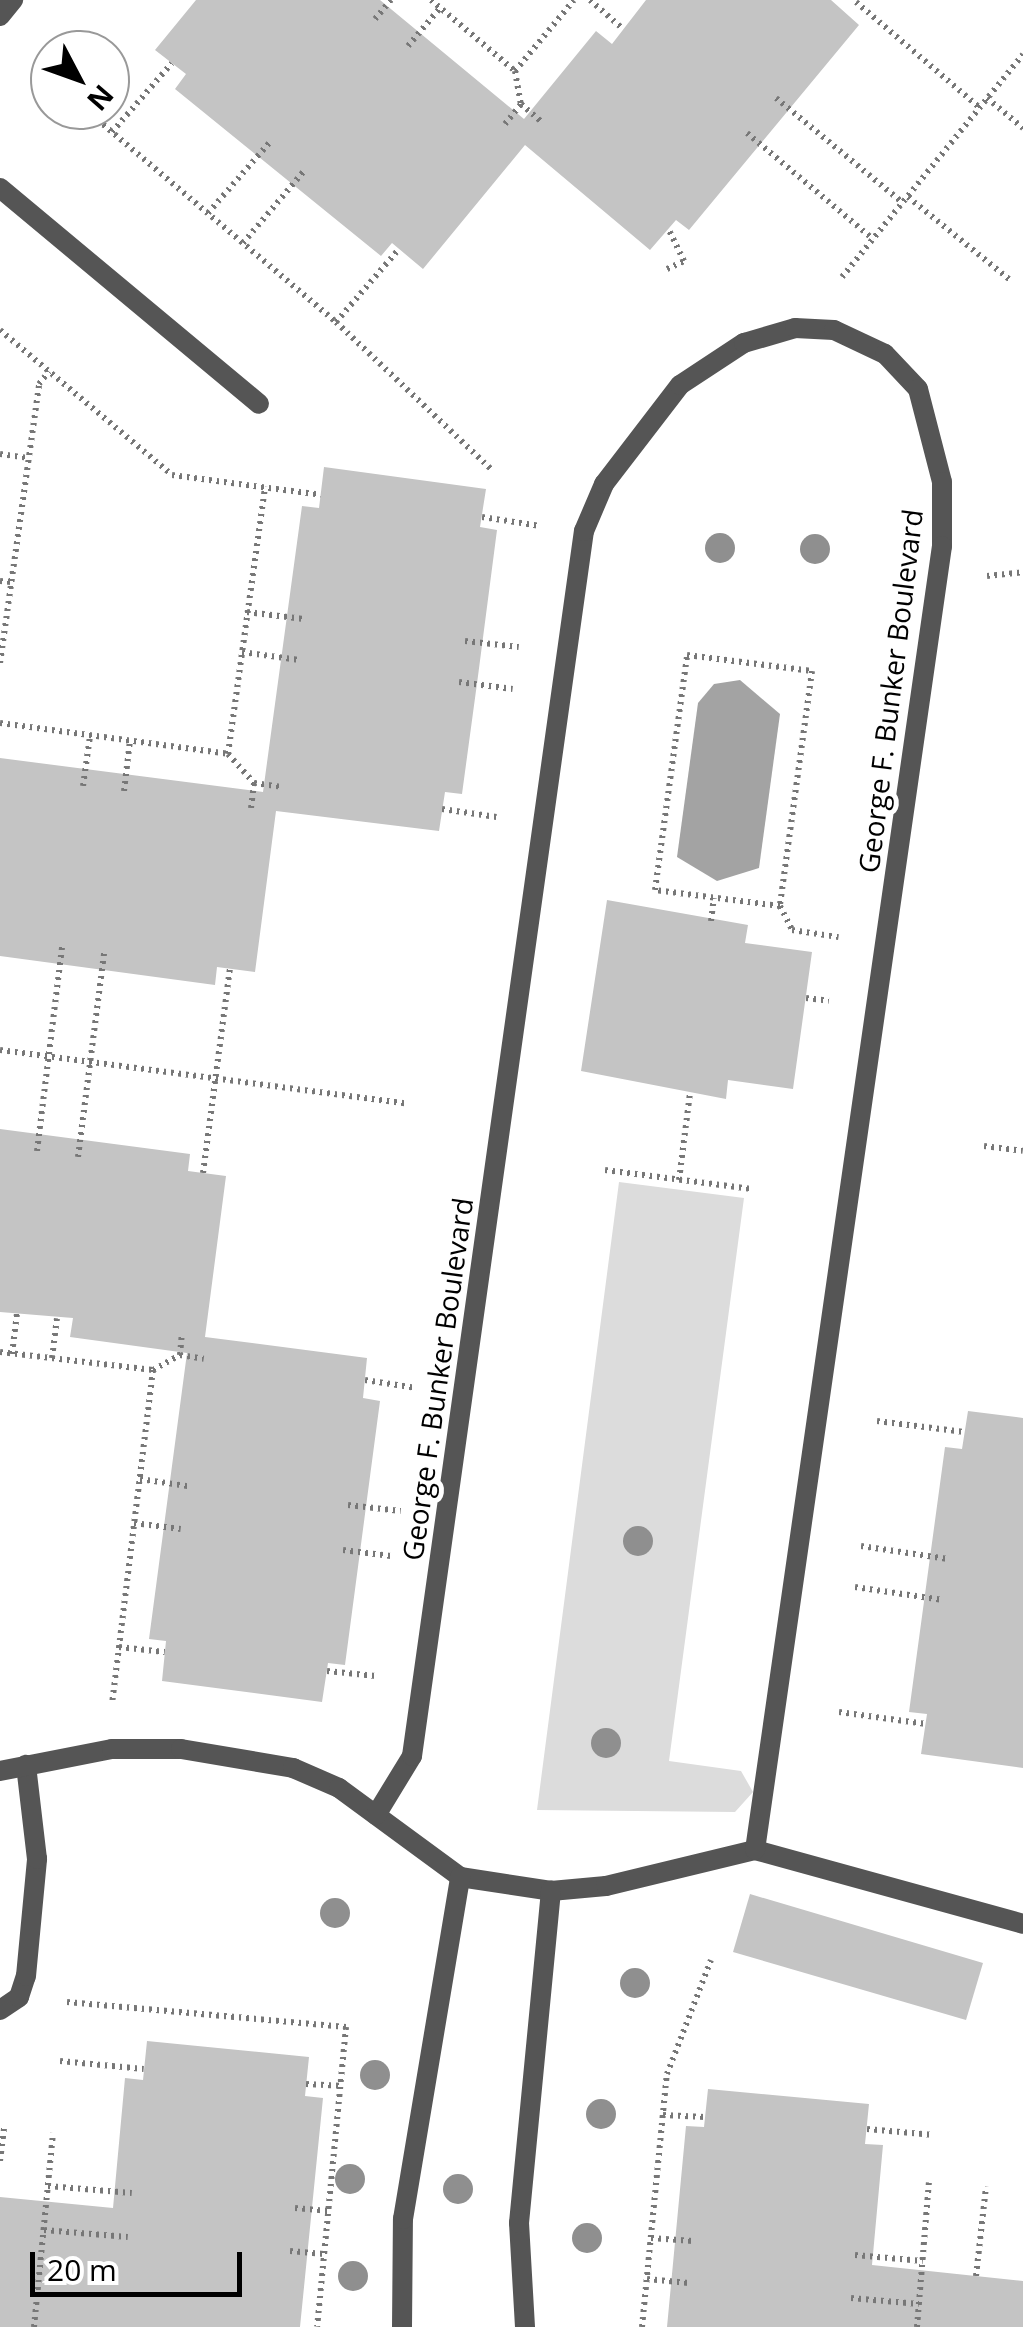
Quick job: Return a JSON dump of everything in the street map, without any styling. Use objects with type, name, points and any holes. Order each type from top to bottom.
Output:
[{"type":"street","points":[[0,16],[13,0]]},
{"type":"street","points":[[0,188],[258,404]]},
{"type":"street","name":"George F. Bunker Boulevard","points":[[376,1815],[412,1756],[584,532],[604,484],[680,384],[744,343],[795,328],[834,330],[885,354],[918,389],[942,482],[942,546],[755,1850]]},
{"type":"street","points":[[0,1771],[181,1749],[293,1768],[376,1815],[460,1877],[551,1891],[755,1850],[1023,1924]]},
{"type":"street","points":[[0,2010],[18,1997],[26,1976],[37,1859],[26,1765]]},
{"type":"street","points":[[402,2327],[403,2219],[460,1877]]},
{"type":"street","points":[[524,2327],[518,2223],[551,1891]]},
{"type":"path","points":[[375,19],[391,0]]},
{"type":"path","points":[[431,0],[515,71],[521,104],[544,123]]},
{"type":"path","points":[[515,71],[574,0]]},
{"type":"path","points":[[590,0],[622,28]]},
{"type":"path","points":[[856,2],[979,107]]},
{"type":"path","points":[[408,46],[440,8]]},
{"type":"path","points":[[842,278],[1023,54]]},
{"type":"path","points":[[112,132],[172,63]]},
{"type":"path","points":[[1014,66],[1023,74]]},
{"type":"path","points":[[776,98],[1010,280]]},
{"type":"path","points":[[987,98],[1023,128]]},
{"type":"path","points":[[505,124],[521,104]]},
{"type":"path","points":[[110,130],[336,322],[493,471]]},
{"type":"path","points":[[747,133],[872,239]]},
{"type":"path","points":[[208,213],[269,143]]},
{"type":"path","points":[[243,243],[304,171]]},
{"type":"path","points":[[668,228],[684,261],[668,269]]},
{"type":"path","points":[[336,322],[399,249]]},
{"type":"path","points":[[0,330],[172,475],[320,495]]},
{"type":"path","points":[[0,663],[28,458],[49,371]]},
{"type":"path","points":[[0,454],[28,458]]},
{"type":"path","points":[[228,754],[265,487]]},
{"type":"path","points":[[482,517],[540,526]]},
{"type":"path","points":[[987,576],[1023,572]]},
{"type":"path","points":[[0,580],[11,582]]},
{"type":"path","points":[[247,612],[304,619]]},
{"type":"path","points":[[466,640],[523,648]]},
{"type":"path","points":[[242,652],[299,660]]},
{"type":"path","points":[[780,906],[655,890],[687,655],[812,671],[780,906],[792,930],[841,938]]},
{"type":"path","points":[[460,682],[517,689]]},
{"type":"path","points":[[0,723],[228,754],[254,782],[282,787]]},
{"type":"path","points":[[84,786],[90,736]]},
{"type":"path","points":[[124,791],[130,741]]},
{"type":"path","points":[[251,808],[254,782]]},
{"type":"path","points":[[442,810],[498,818]]},
{"type":"path","points":[[711,921],[714,898]]},
{"type":"path","points":[[37,1151],[62,947]]},
{"type":"path","points":[[78,1156],[104,953]]},
{"type":"path","points":[[204,1173],[230,969]]},
{"type":"path","points":[[0,1050],[408,1104]]},
{"type":"path","points":[[679,1180],[690,1093]]},
{"type":"path","points":[[984,1146],[1023,1151]]},
{"type":"path","points":[[605,1170],[752,1189]]},
{"type":"path","points":[[12,1354],[17,1313]]},
{"type":"path","points":[[52,1358],[57,1318]]},
{"type":"path","points":[[180,1355],[182,1334]]},
{"type":"path","points":[[0,1352],[153,1370],[180,1355],[204,1358]]},
{"type":"path","points":[[112,1702],[153,1370]]},
{"type":"path","points":[[365,1380],[422,1388]]},
{"type":"path","points":[[878,1420],[964,1432]]},
{"type":"path","points":[[140,1479],[187,1486]]},
{"type":"path","points":[[348,1505],[403,1511]]},
{"type":"path","points":[[134,1523],[181,1529]]},
{"type":"path","points":[[861,1546],[948,1560]]},
{"type":"path","points":[[343,1550],[397,1556]]},
{"type":"path","points":[[855,1587],[942,1600]]},
{"type":"path","points":[[119,1647],[165,1652]]},
{"type":"path","points":[[327,1671],[379,1676]]},
{"type":"path","points":[[839,1712],[926,1724]]},
{"type":"path","points":[[642,2327],[667,2074],[711,1960]]},
{"type":"path","points":[[56,2001],[346,2027],[317,2327]]},
{"type":"path","points":[[60,2061],[144,2069]]},
{"type":"path","points":[[306,2084],[340,2086]]},
{"type":"path","points":[[663,2115],[705,2117]]},
{"type":"path","points":[[0,2161],[4,2126]]},
{"type":"path","points":[[866,2130],[934,2135]]},
{"type":"path","points":[[34,2327],[53,2132]]},
{"type":"path","points":[[917,2327],[930,2182]]},
{"type":"path","points":[[48,2186],[132,2193]]},
{"type":"path","points":[[976,2276],[986,2187]]},
{"type":"path","points":[[295,2208],[328,2211]]},
{"type":"path","points":[[44,2230],[128,2237]]},
{"type":"path","points":[[652,2238],[692,2241]]},
{"type":"path","points":[[290,2251],[324,2254]]},
{"type":"path","points":[[855,2255],[923,2261]]},
{"type":"path","points":[[647,2279],[689,2283]]},
{"type":"path","points":[[851,2298],[919,2304]]},
{"type":"shaded area","points":[[740,680],[780,714],[759,868],[717,881],[677,857],[698,703],[714,684]]},
{"type":"shaded area","points":[[619,1182],[744,1198],[669,1761],[741,1771],[753,1792],[735,1812],[537,1810]]},
{"type":"building","points":[[196,0],[380,0],[524,119],[596,31],[612,44],[646,0],[831,0],[859,25],[689,230],[676,220],[650,250],[525,145],[423,269],[392,243],[381,256],[175,89],[186,74],[155,50]]},
{"type":"building","points":[[324,467],[486,489],[480,527],[497,530],[462,794],[445,792],[439,831],[276,811],[255,972],[217,967],[215,985],[0,956],[0,758],[263,792],[302,506],[319,508]]},
{"type":"building","points":[[607,900],[748,925],[745,943],[812,952],[793,1089],[728,1080],[726,1099],[581,1071]]},
{"type":"building","points":[[0,1129],[190,1154],[188,1171],[226,1176],[205,1337],[367,1358],[363,1398],[380,1401],[345,1665],[328,1663],[322,1702],[162,1681],[166,1641],[149,1639],[187,1353],[70,1337],[73,1318],[0,1312]]},
{"type":"building","points":[[968,1411],[1023,1418],[1023,1768],[921,1754],[927,1714],[909,1712],[945,1447],[962,1449]]},
{"type":"building","points":[[750,1894],[983,1963],[966,2020],[733,1952]]},
{"type":"building","points":[[147,2041],[309,2057],[305,2096],[323,2098],[300,2327],[0,2327],[0,2197],[113,2208],[125,2078],[143,2080]]},
{"type":"building","points":[[708,2089],[869,2104],[865,2144],[883,2145],[872,2265],[1023,2281],[1023,2327],[667,2327],[686,2126],[704,2127]]}]
